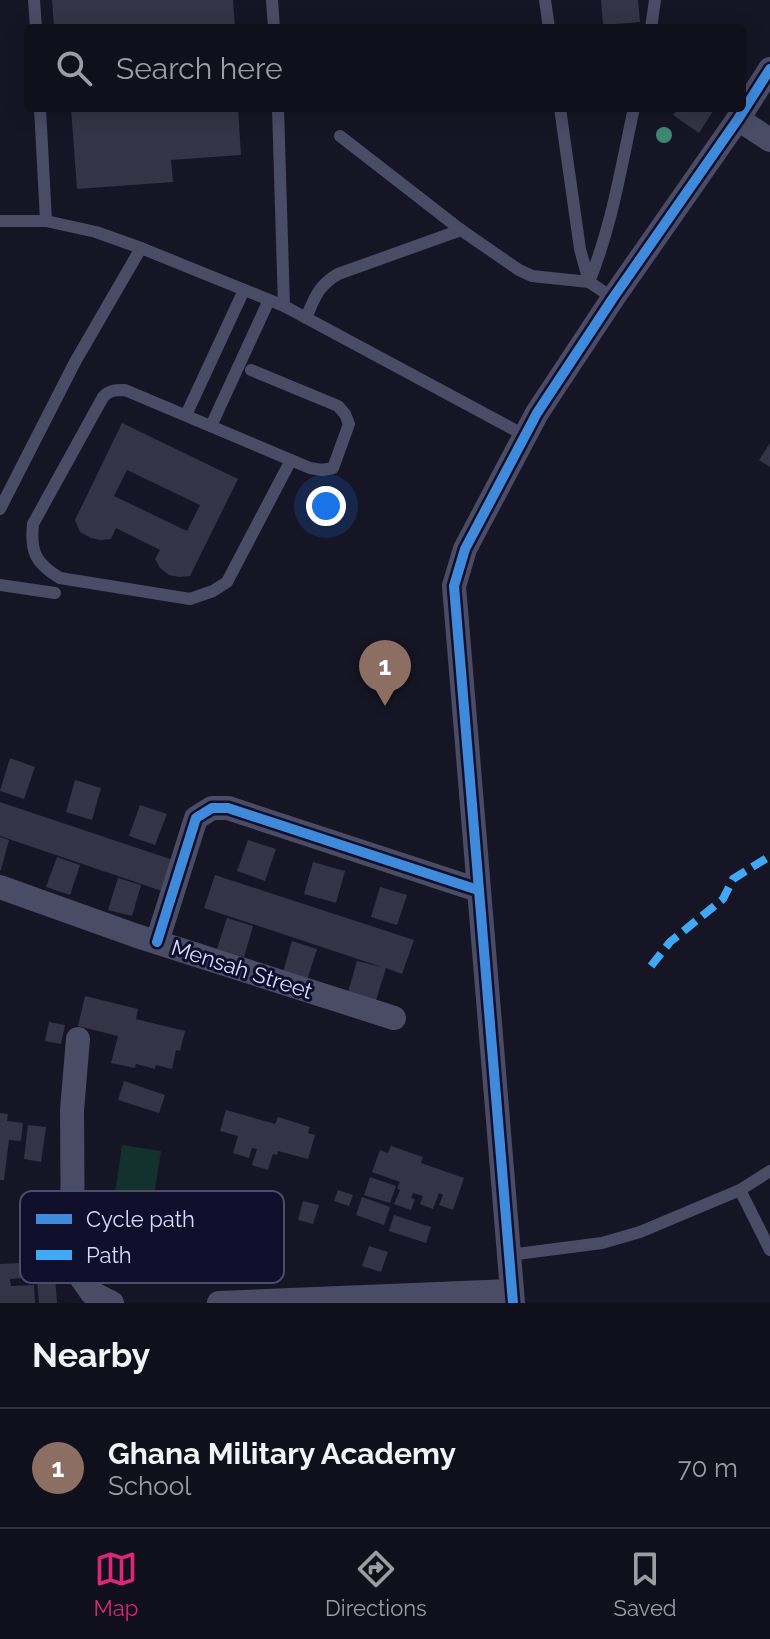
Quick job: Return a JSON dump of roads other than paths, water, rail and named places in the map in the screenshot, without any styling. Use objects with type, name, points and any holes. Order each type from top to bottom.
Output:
[{"type":"street","points":[[746,106],[770,69]]},
{"type":"street","points":[[219,1303],[512,1297],[454,586],[465,549],[537,413],[742,112]]},
{"type":"street","points":[[738,119],[770,140]]},
{"type":"street","points":[[157,942],[196,818],[212,808],[228,808],[478,890]]},
{"type":"street","name":"Mensah Street","points":[[0,887],[157,942],[394,1018]]},
{"type":"street","points":[[73,1191],[72,1110],[78,1039]]},
{"type":"street","points":[[85,1283],[92,1293],[112,1303]]},
{"type":"lane","points":[[34,0],[36,24]]},
{"type":"lane","points":[[272,0],[274,24]]},
{"type":"lane","points":[[545,0],[548,24]]},
{"type":"lane","points":[[652,24],[655,0]]},
{"type":"lane","points":[[40,112],[46,221]]},
{"type":"lane","points":[[278,112],[284,306]]},
{"type":"lane","points":[[561,112],[580,249],[589,282]]},
{"type":"lane","points":[[589,282],[608,229],[633,112]]},
{"type":"lane","points":[[340,136],[461,230],[519,270],[532,276],[589,282],[613,298]]},
{"type":"lane","points":[[0,221],[46,221],[96,232],[284,306],[526,436]]},
{"type":"lane","points":[[306,318],[316,293],[338,274],[461,230]]},
{"type":"lane","points":[[0,509],[75,362],[141,248]]},
{"type":"lane","points":[[186,415],[244,290]]},
{"type":"lane","points":[[211,426],[269,300]]},
{"type":"lane","points":[[251,370],[338,406],[345,414],[349,424],[333,468],[310,468],[125,390],[115,389],[106,393],[33,524],[31,541],[35,555],[45,569],[60,578],[190,599],[213,591],[227,582],[291,460]]},
{"type":"lane","points":[[0,585],[55,593]]},
{"type":"lane","points":[[509,1255],[602,1243],[640,1232],[740,1190],[770,1171]]},
{"type":"lane","points":[[740,1190],[770,1250]]},
{"type":"place","name":"Ghana Military Academy","points":[[385,706]]}]
